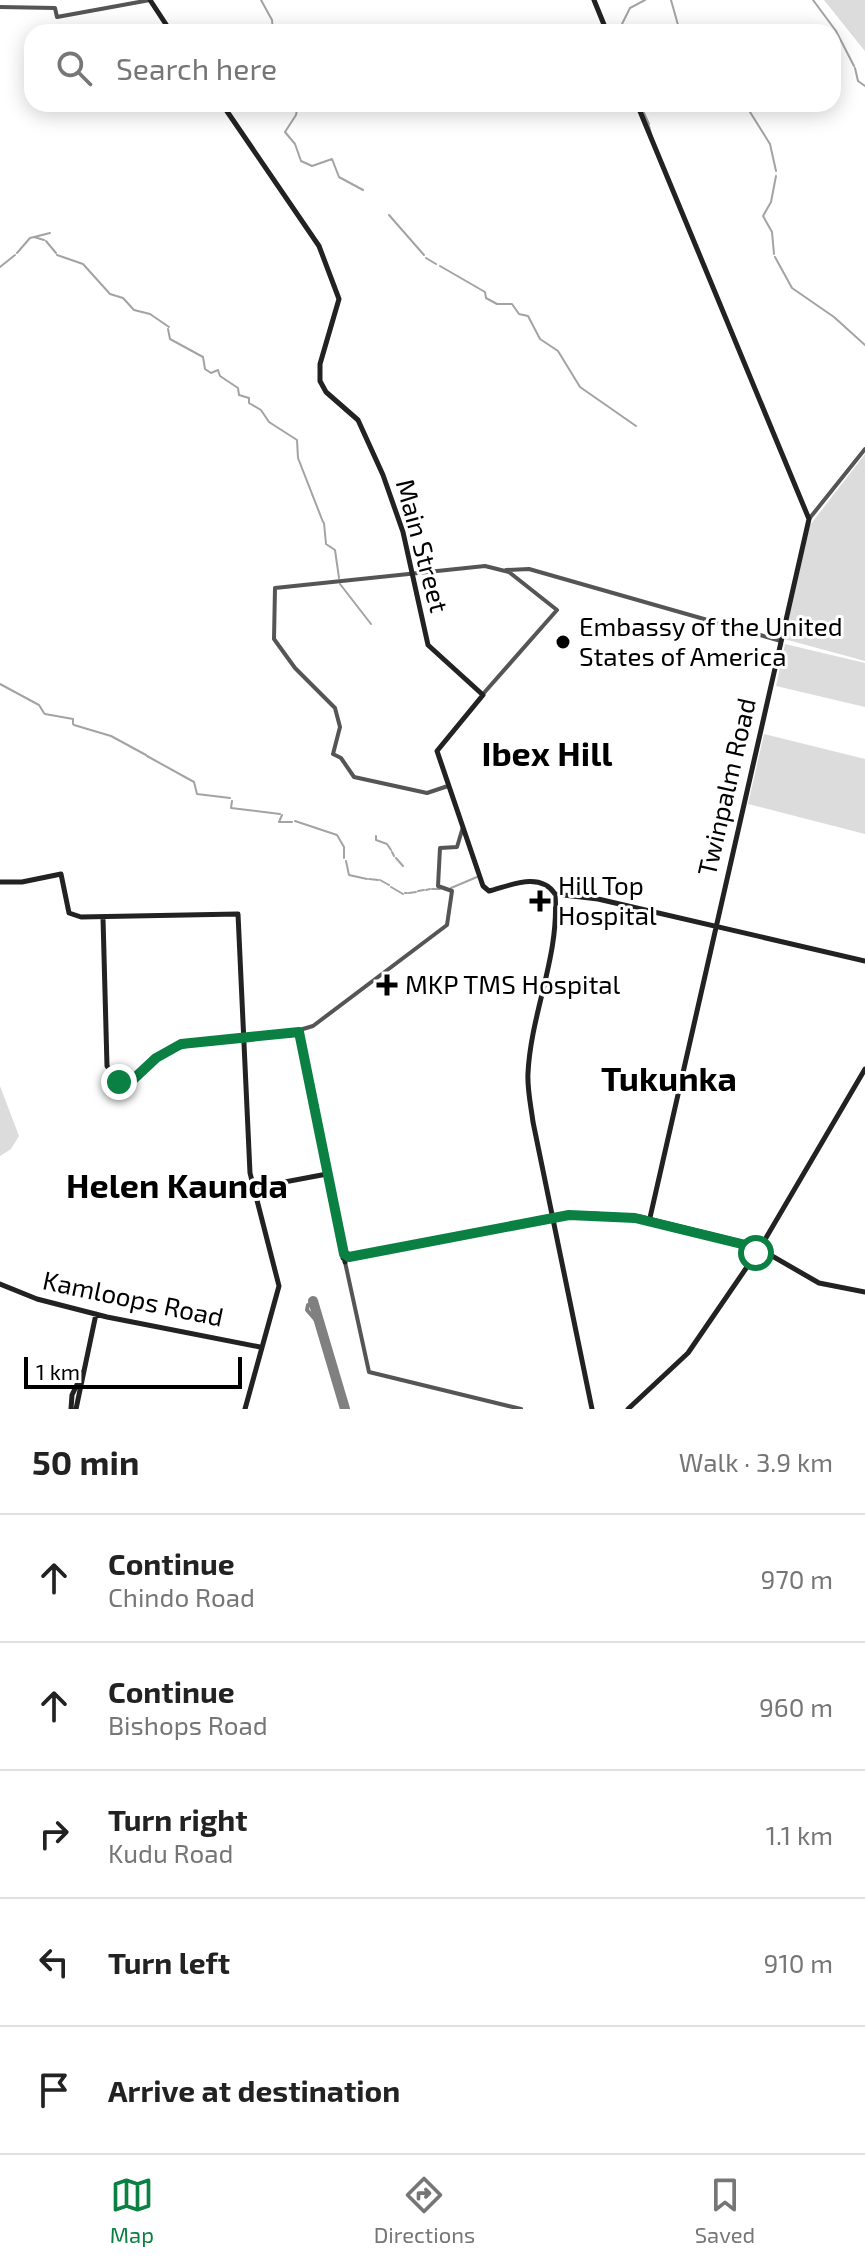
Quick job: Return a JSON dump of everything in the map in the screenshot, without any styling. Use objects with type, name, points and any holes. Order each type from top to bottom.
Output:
[{"type":"main road","points":[[150,0],[166,24]]},
{"type":"main road","points":[[594,0],[604,24]]},
{"type":"main road","name":"Main Street","points":[[228,112],[311,232],[338,290],[339,302],[320,364],[320,381],[360,425],[398,518],[428,645],[483,695]]},
{"type":"main road","points":[[640,112],[809,519]]},
{"type":"main road","name":"Twinpalm Road","points":[[649,1221],[809,519]]},
{"type":"main road","points":[[483,695],[437,748],[486,890],[524,881],[547,886],[555,894],[590,898],[865,961]]},
{"type":"main road","points":[[0,882],[22,882],[61,874],[70,914],[103,918],[238,914],[242,1039],[253,1189],[279,1284],[245,1409]]},
{"type":"main road","points":[[555,894],[554,944],[533,1036],[528,1075],[533,1122],[592,1409]]},
{"type":"main road","points":[[103,918],[107,1066],[124,1088],[156,1058],[181,1044],[242,1039]]},
{"type":"main road","points":[[628,1409],[681,1362],[759,1249],[865,1069]]},
{"type":"main road","points":[[325,1158],[345,1259],[575,1213],[649,1221],[759,1249],[819,1284],[865,1292]]},
{"type":"main road","points":[[319,1176],[324,1172],[325,1158]]},
{"type":"main road","points":[[253,1189],[328,1175]]},
{"type":"main road","points":[[253,1189],[328,1175]]},
{"type":"main road","name":"Kamloops Road","points":[[0,1284],[37,1299],[107,1317],[260,1347]]},
{"type":"main road","points":[[73,1409],[77,1382],[86,1367],[95,1323],[93,1313]]},
{"type":"main road","points":[[95,1323],[107,1317]]},
{"type":"street","points":[[0,7],[55,8],[57,17],[150,0]]},
{"type":"street","points":[[809,519],[865,449]]},
{"type":"street","points":[[448,786],[427,793],[354,777],[341,758],[332,753],[340,727],[335,708],[295,668],[274,639],[275,588],[489,566],[512,572],[557,610],[483,695]]},
{"type":"street","points":[[512,572],[527,568],[781,641]]},
{"type":"street","points":[[242,1039],[299,1032],[343,1006],[449,923],[452,891],[438,886],[440,848],[457,847],[463,827]]},
{"type":"street","points":[[299,1032],[325,1158]]},
{"type":"street","points":[[345,1259],[366,1368],[373,1374],[521,1409]]},
{"type":"shaded area","points":[[824,0],[865,0],[865,51],[864,50]]},
{"type":"shaded area","points":[[865,454],[865,661],[784,639],[810,525]]},
{"type":"shaded area","points":[[785,644],[865,663],[865,707],[776,686]]},
{"type":"shaded area","points":[[764,734],[865,759],[865,834],[748,804]]},
{"type":"shaded area","points":[[0,1086],[19,1136],[11,1149],[0,1156]]},
{"type":"waterway","points":[[261,0],[272,24]]},
{"type":"waterway","points":[[622,24],[630,8],[645,0]]},
{"type":"waterway","points":[[671,0],[678,24]]},
{"type":"waterway","points":[[813,0],[831,24]]},
{"type":"waterway","points":[[841,41],[854,66]]},
{"type":"waterway","points":[[855,68],[858,81],[865,86]]},
{"type":"waterway","points":[[297,112],[285,132],[295,144],[301,161],[312,166],[332,159],[339,177],[363,190]]},
{"type":"waterway","points":[[644,112],[649,124]]},
{"type":"waterway","points":[[750,112],[770,144],[776,171]]},
{"type":"waterway","points":[[649,126],[653,141]]},
{"type":"waterway","points":[[774,254],[772,232],[763,216],[771,202],[776,176]]},
{"type":"waterway","points":[[389,215],[424,255]]},
{"type":"waterway","points":[[17,253],[30,238],[50,233]]},
{"type":"waterway","points":[[34,237],[44,240]]},
{"type":"waterway","points":[[46,241],[56,253]]},
{"type":"waterway","points":[[0,267],[15,255]]},
{"type":"waterway","points":[[57,255],[83,264],[110,294],[123,298],[134,310],[150,314],[169,327]]},
{"type":"waterway","points":[[775,257],[792,288],[834,317],[865,345]]},
{"type":"waterway","points":[[426,258],[436,264]]},
{"type":"waterway","points":[[440,266],[485,292],[486,298],[497,304],[512,304],[519,314],[528,316],[540,339],[558,351],[580,387],[636,426]]},
{"type":"waterway","points":[[168,329],[170,339],[203,357],[205,369],[211,373],[218,370],[220,376],[238,388],[239,395],[249,398],[249,403],[261,410],[269,422],[297,440],[298,458],[323,522]]},
{"type":"waterway","points":[[324,523],[326,544],[335,550],[339,578]]},
{"type":"waterway","points":[[340,584],[371,624]]},
{"type":"waterway","points":[[0,684],[39,705],[44,713]]},
{"type":"waterway","points":[[45,714],[73,719],[73,724]]},
{"type":"waterway","points":[[74,725],[111,736],[146,755]]},
{"type":"waterway","points":[[147,756],[194,782],[197,794],[230,798]]},
{"type":"waterway","points":[[232,801],[231,808],[280,814]]},
{"type":"waterway","points":[[282,815],[279,822],[292,822]]},
{"type":"waterway","points":[[295,821],[337,835],[344,847],[344,858]]},
{"type":"waterway","points":[[376,836],[376,840],[387,844],[391,850]]},
{"type":"waterway","points":[[392,852],[394,856]]},
{"type":"waterway","points":[[396,858],[403,866]]},
{"type":"waterway","points":[[346,861],[349,875],[367,879]]},
{"type":"waterway","points":[[451,888],[477,877]]},
{"type":"waterway","points":[[369,879],[378,880]]},
{"type":"waterway","points":[[380,880],[389,885]]},
{"type":"waterway","points":[[391,887],[403,894]]},
{"type":"waterway","points":[[426,890],[430,889]]},
{"type":"waterway","points":[[432,889],[440,889]]},
{"type":"waterway","points":[[418,891],[424,890]]},
{"type":"waterway","points":[[409,893],[416,892]]},
{"type":"taxiway","points":[[313,1304],[308,1305],[307,1310],[320,1325]]},
{"type":"runway","points":[[313,1301],[345,1409]]},
{"type":"place","name":"Embassy of the United States of America","points":[[563,642]]},
{"type":"place","name":"Hill Top Hospital","points":[[540,901]]},
{"type":"place","name":"MKP TMS Hospital","points":[[387,985]]},
{"type":"district","name":"Ibex Hill","points":[[547,754]]},
{"type":"district","name":"Tukunka","points":[[669,1079]]},
{"type":"district","name":"Helen Kaunda","points":[[177,1186]]},
{"type":"route","points":[[119,1082],[124,1088],[161,1055],[185,1043],[299,1032],[344,1254],[349,1257],[535,1219],[569,1215],[635,1218],[754,1247],[756,1253]]}]
